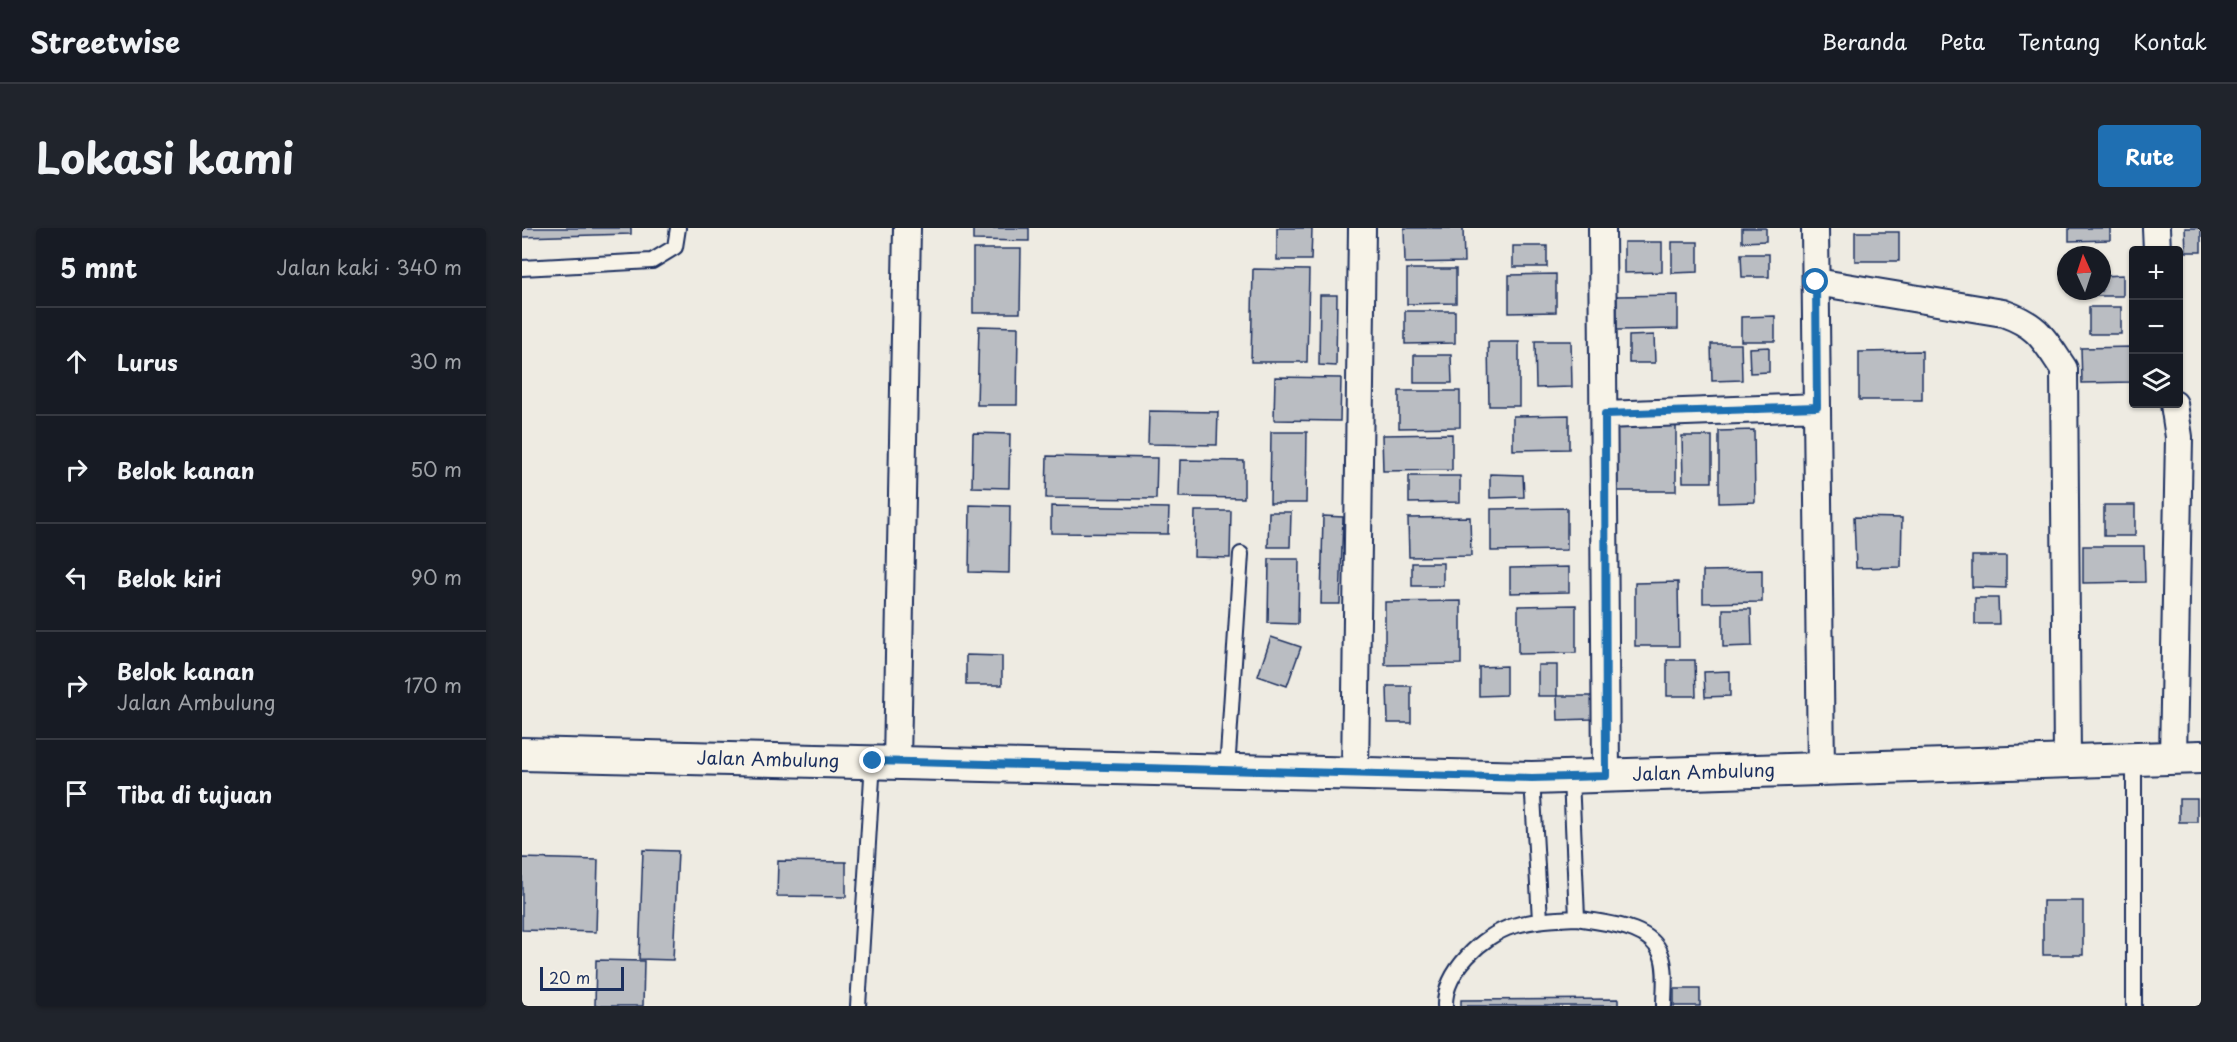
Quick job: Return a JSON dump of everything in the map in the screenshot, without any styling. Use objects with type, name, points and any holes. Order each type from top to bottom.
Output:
[{"type":"street","points":[[885,761],[907,228]]},
{"type":"street","points":[[1355,774],[1362,228]]},
{"type":"street","points":[[1602,228],[1606,776]]},
{"type":"street","points":[[1815,228],[1821,770]]},
{"type":"street","points":[[2156,228],[2157,246]]},
{"type":"street","points":[[1816,282],[2003,313],[2026,321],[2040,333],[2064,369],[2067,760]]},
{"type":"street","points":[[1605,414],[1817,407]]},
{"type":"street","points":[[2175,408],[2179,437],[2187,757]]},
{"type":"street","name":"Jalan Ambulung","points":[[522,754],[1532,778],[2187,757]]},
{"type":"lane","points":[[522,268],[652,261],[675,247],[678,228]]},
{"type":"lane","points":[[1227,771],[1241,554]]},
{"type":"lane","points":[[2134,758],[2134,1006]]},
{"type":"lane","points":[[858,1006],[885,761]]},
{"type":"lane","points":[[1532,778],[1540,920]]},
{"type":"lane","points":[[1571,778],[1577,918]]},
{"type":"lane","points":[[1445,1006],[1452,978],[1467,958],[1495,935],[1512,926],[1540,920],[1577,918],[1645,934],[1660,952],[1663,964],[1664,1006]]},
{"type":"building","points":[[522,228],[631,228],[631,234],[522,237]]},
{"type":"building","points":[[973,228],[1029,228],[1029,241],[973,240]]},
{"type":"building","points":[[1277,228],[1312,228],[1311,260],[1277,260]]},
{"type":"building","points":[[1404,228],[1463,228],[1464,262],[1405,263]]},
{"type":"building","points":[[1742,228],[1766,228],[1766,241],[1742,242]]},
{"type":"building","points":[[2069,228],[2110,228],[2110,240],[2069,241]]},
{"type":"building","points":[[2185,228],[2201,228],[2201,252],[2186,252]]},
{"type":"building","points":[[1855,232],[1899,232],[1899,261],[1855,261]]},
{"type":"building","points":[[1624,242],[1662,242],[1662,272],[1624,273]]},
{"type":"building","points":[[1672,242],[1698,242],[1698,272],[1672,273]]},
{"type":"building","points":[[1513,246],[1547,246],[1547,267],[1513,267]]},
{"type":"building","points":[[973,249],[1021,249],[1020,313],[973,313]]},
{"type":"building","points":[[1741,254],[1769,254],[1769,277],[1742,277]]},
{"type":"building","points":[[1253,269],[1309,270],[1307,362],[1251,362]]},
{"type":"building","points":[[1407,269],[1456,269],[1456,303],[1407,304]]},
{"type":"building","points":[[1556,274],[1556,312],[1509,313],[1509,275]]},
{"type":"building","points":[[2123,275],[2123,296],[2111,296],[2111,276]]},
{"type":"building","points":[[1320,295],[1337,295],[1336,366],[1319,365]]},
{"type":"building","points":[[1678,295],[1678,329],[1617,330],[1617,296]]},
{"type":"building","points":[[2089,307],[2121,307],[2121,334],[2089,334]]},
{"type":"building","points":[[1405,311],[1455,311],[1455,343],[1405,344]]},
{"type":"building","points":[[1775,316],[1775,341],[1741,341],[1741,317]]},
{"type":"building","points":[[979,326],[1018,327],[1017,405],[977,405]]},
{"type":"building","points":[[1654,335],[1655,363],[1629,363],[1629,336]]},
{"type":"building","points":[[1535,341],[1571,341],[1572,387],[1536,388]]},
{"type":"building","points":[[1488,342],[1519,342],[1519,406],[1489,406]]},
{"type":"building","points":[[1711,344],[1741,344],[1742,380],[1712,381]]},
{"type":"building","points":[[1769,347],[1769,372],[1750,373],[1749,348]]},
{"type":"building","points":[[2129,347],[2129,382],[2082,383],[2081,348]]},
{"type":"building","points":[[1922,351],[1922,400],[1859,400],[1859,352]]},
{"type":"building","points":[[1414,355],[1451,355],[1452,383],[1414,383]]},
{"type":"building","points":[[1275,377],[1341,378],[1340,421],[1274,420]]},
{"type":"building","points":[[1399,391],[1460,391],[1460,427],[1399,428]]},
{"type":"building","points":[[1149,411],[1218,412],[1217,445],[1148,444]]},
{"type":"building","points":[[1569,415],[1569,449],[1513,450],[1513,416]]},
{"type":"building","points":[[1676,417],[1676,491],[1617,491],[1616,418]]},
{"type":"building","points":[[1754,430],[1755,502],[1719,503],[1719,431]]},
{"type":"building","points":[[1271,432],[1307,432],[1306,503],[1270,503]]},
{"type":"building","points":[[973,433],[1010,434],[1009,488],[972,487]]},
{"type":"building","points":[[1452,434],[1452,470],[1383,471],[1382,435]]},
{"type":"building","points":[[1682,436],[1712,436],[1712,482],[1683,482]]},
{"type":"building","points":[[1047,456],[1157,458],[1156,499],[1046,498]]},
{"type":"building","points":[[1180,460],[1244,461],[1244,498],[1179,497]]},
{"type":"building","points":[[1490,474],[1523,475],[1524,497],[1490,498]]},
{"type":"building","points":[[1409,476],[1460,476],[1460,502],[1409,503]]},
{"type":"building","points":[[970,505],[1010,506],[1009,573],[969,572]]},
{"type":"building","points":[[2104,505],[2135,505],[2135,536],[2104,536]]},
{"type":"building","points":[[1051,506],[1169,508],[1168,534],[1051,533]]},
{"type":"building","points":[[1567,508],[1567,550],[1491,551],[1491,509]]},
{"type":"building","points":[[1195,511],[1231,511],[1230,558],[1194,557]]},
{"type":"building","points":[[1269,512],[1291,512],[1290,547],[1268,547]]},
{"type":"building","points":[[1323,516],[1343,517],[1340,604],[1321,604]]},
{"type":"building","points":[[1470,517],[1471,556],[1409,557],[1408,518]]},
{"type":"building","points":[[1854,517],[1902,518],[1901,567],[1856,568]]},
{"type":"building","points":[[2083,546],[2144,546],[2145,582],[2083,583]]},
{"type":"building","points":[[1972,556],[2006,556],[2006,588],[1972,587]]},
{"type":"building","points":[[1269,559],[1299,559],[1298,624],[1268,623]]},
{"type":"building","points":[[1412,563],[1443,563],[1443,586],[1412,586]]},
{"type":"building","points":[[1569,567],[1569,592],[1510,593],[1510,568]]},
{"type":"building","points":[[1762,570],[1762,602],[1703,603],[1703,571]]},
{"type":"building","points":[[1678,582],[1679,646],[1635,646],[1635,583]]},
{"type":"building","points":[[1975,598],[1998,598],[1999,624],[1975,624]]},
{"type":"building","points":[[1461,601],[1461,664],[1385,665],[1385,602]]},
{"type":"building","points":[[1576,605],[1576,653],[1518,654],[1518,606]]},
{"type":"building","points":[[1723,609],[1751,609],[1752,646],[1723,647]]},
{"type":"building","points":[[1271,637],[1301,647],[1287,686],[1258,676]]},
{"type":"building","points":[[966,655],[1002,656],[1002,685],[966,685]]},
{"type":"building","points":[[1667,660],[1695,660],[1696,696],[1667,696]]},
{"type":"building","points":[[1538,665],[1557,665],[1557,696],[1538,696]]},
{"type":"building","points":[[1506,666],[1506,695],[1479,696],[1479,667]]},
{"type":"building","points":[[1730,671],[1730,696],[1705,697],[1704,672]]},
{"type":"building","points":[[1387,686],[1411,686],[1411,723],[1388,723]]},
{"type":"building","points":[[1557,696],[1592,696],[1592,719],[1558,720]]},
{"type":"building","points":[[2179,799],[2197,799],[2197,822],[2179,822]]},
{"type":"building","points":[[643,850],[678,851],[673,960],[639,959]]},
{"type":"building","points":[[522,858],[598,860],[596,932],[522,930]]},
{"type":"building","points":[[778,861],[846,862],[846,897],[777,896]]},
{"type":"building","points":[[2043,901],[2083,901],[2083,955],[2043,955]]},
{"type":"building","points":[[596,960],[644,961],[643,1006],[595,1006]]},
{"type":"building","points":[[1674,989],[1700,989],[1700,1006],[1674,1006]]},
{"type":"building","points":[[1618,999],[1618,1006],[1461,1006],[1461,1000]]},
{"type":"route","points":[[873,761],[1532,778],[1606,776],[1605,414],[1817,407],[1816,282]]}]
